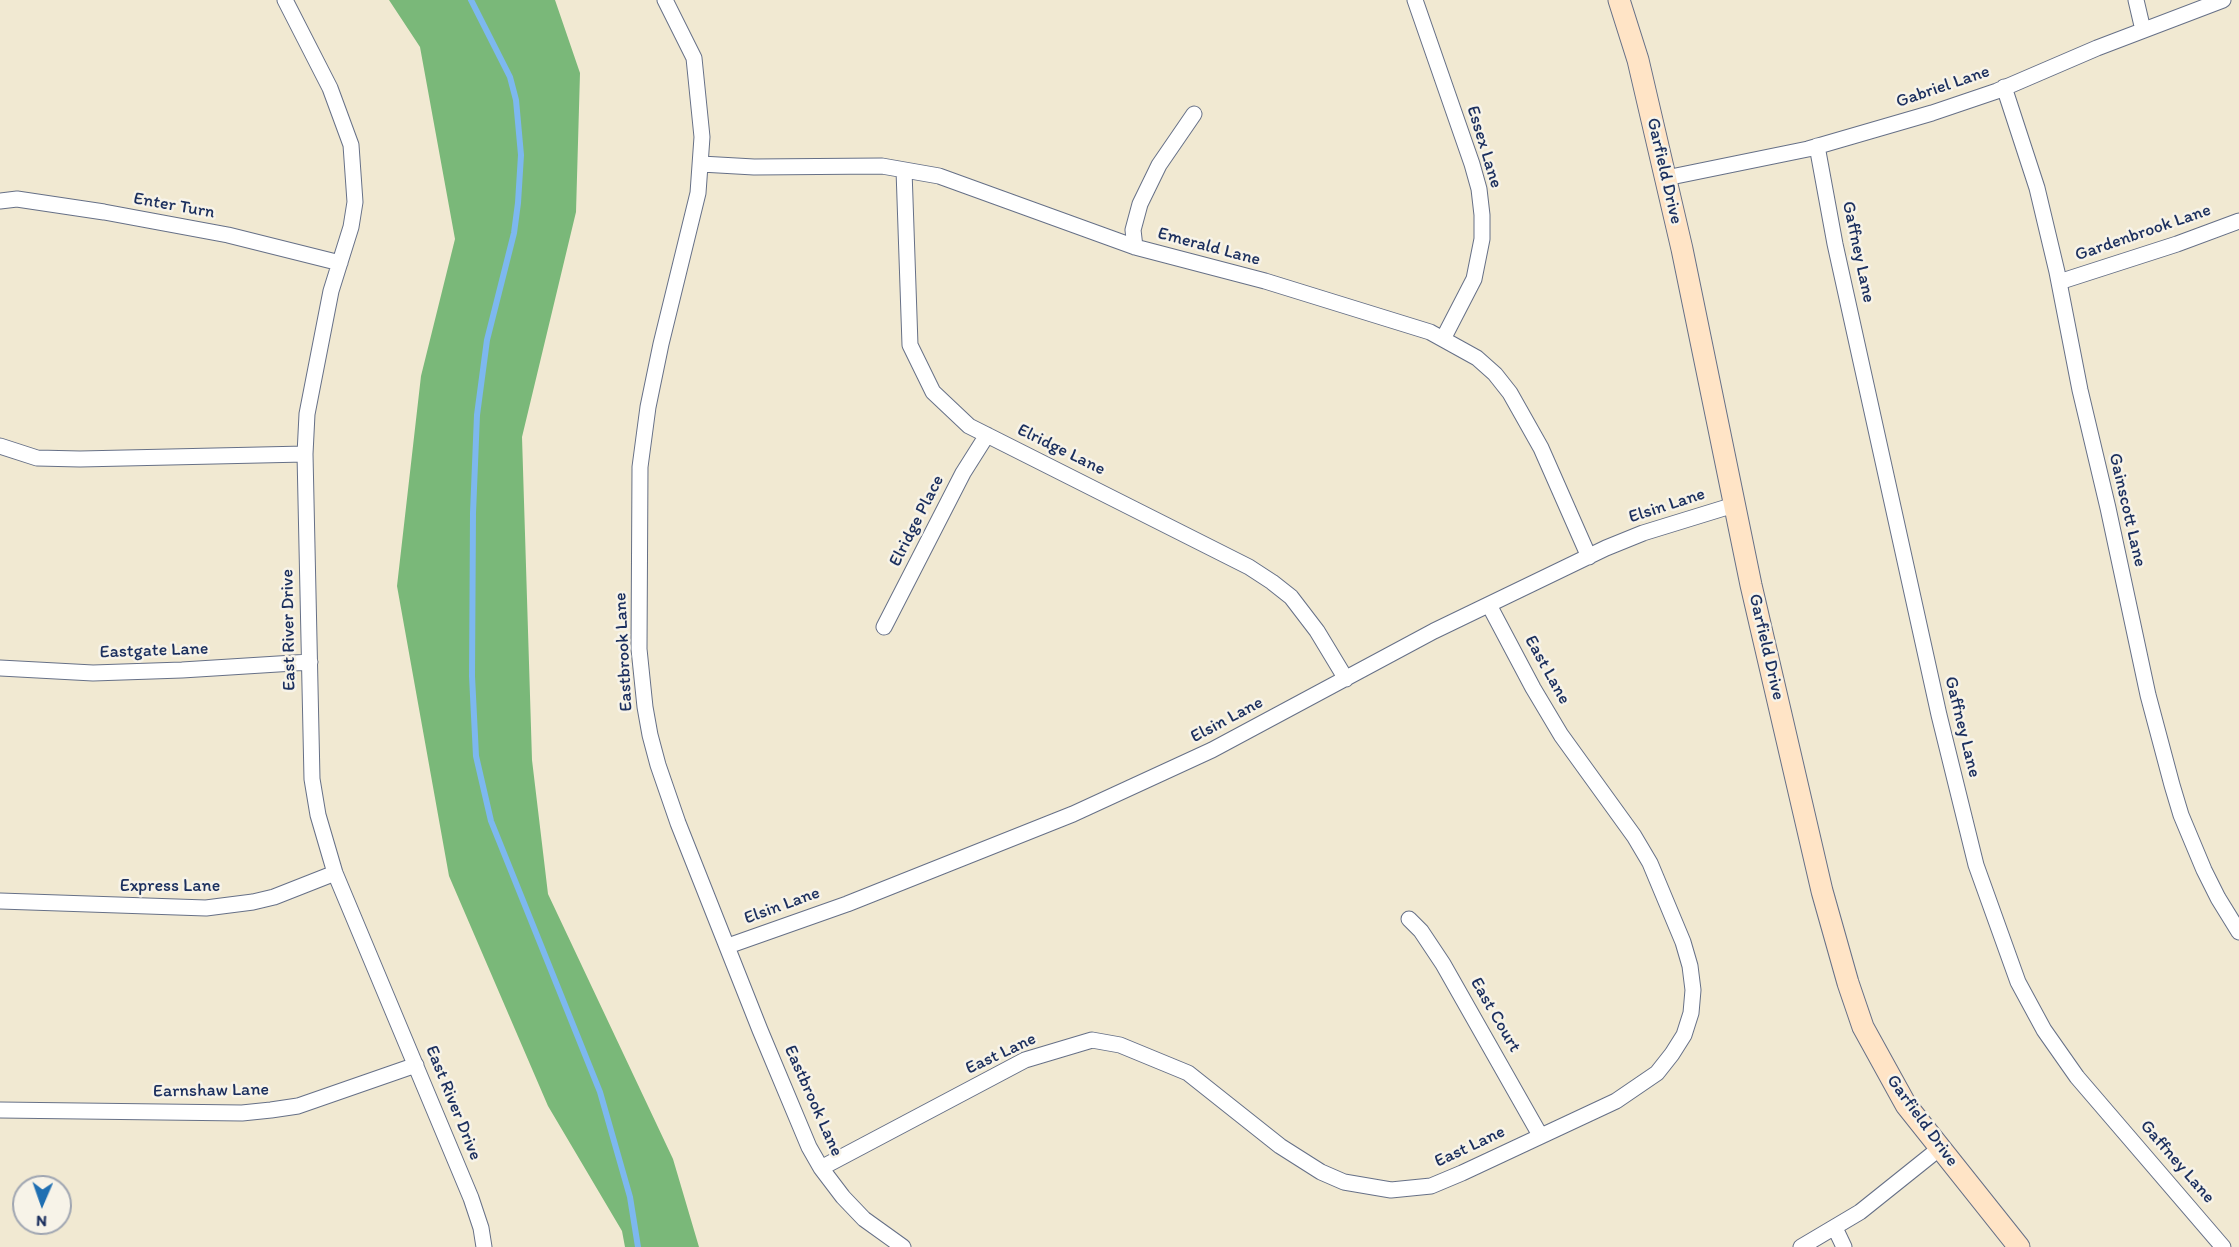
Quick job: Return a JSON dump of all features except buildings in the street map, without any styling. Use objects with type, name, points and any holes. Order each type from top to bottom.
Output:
[{"type":"street","name":"East River Drive","points":[[285,0],[330,88],[351,145],[355,202],[351,227],[331,291],[307,414],[305,454],[312,779],[318,815],[335,873],[471,1198],[481,1228],[484,1247]]},
{"type":"street","name":"Eastbrook Lane","points":[[665,0],[694,58],[702,137],[701,164],[692,223],[661,344],[643,438],[640,467],[639,649],[645,707],[658,765],[678,823],[796,1118],[822,1168],[843,1197],[892,1244]]},
{"type":"street","name":"Essex Lane","points":[[1415,0],[1472,164],[1479,189],[1482,214],[1482,239],[1474,279],[1443,339]]},
{"type":"street","name":"Garfield Drive","points":[[1618,0],[1638,60],[1666,178],[1734,505],[1822,891],[1848,983],[1863,1027],[1906,1105],[2019,1247]]},
{"type":"street","points":[[2136,0],[2143,30]]},
{"type":"street","name":"Gabriel Lane","points":[[1666,178],[1817,147],[1932,113],[1997,91],[2143,30],[2223,0]]},
{"type":"street","name":"Gainscott Lane","points":[[2004,87],[2037,188],[2148,695],[2172,785],[2204,870],[2239,932]]},
{"type":"street","points":[[1135,247],[1133,230],[1140,204],[1160,165],[1194,114]]},
{"type":"street","name":"Gaffney Lane","points":[[1817,147],[1835,244],[1939,715],[1976,865],[2018,982],[2044,1030],[2077,1077],[2223,1247]]},
{"type":"street","name":"Emerald Lane","points":[[701,164],[754,167],[882,166],[939,177],[1135,247],[1265,281],[1403,323],[1443,339],[1476,358],[1495,374],[1510,393],[1541,448],[1589,557]]},
{"type":"street","name":"Elridge Lane","points":[[904,170],[910,345],[933,392],[969,426],[1250,567],[1272,582],[1291,597],[1311,622],[1346,679]]},
{"type":"street","name":"Enter Turn","points":[[0,201],[17,199],[104,212],[228,235],[340,263]]},
{"type":"street","name":"Gardenbrook Lane","points":[[2059,282],[2177,244],[2239,221]]},
{"type":"street","name":"Elridge Place","points":[[884,627],[963,473],[987,435]]},
{"type":"street","points":[[0,446],[37,458],[305,454]]},
{"type":"street","name":"Elsin Lane","points":[[728,946],[847,904],[1073,814],[1186,763],[1434,631],[1589,557],[1634,536],[1734,505]]},
{"type":"street","name":"East Lane","points":[[822,1168],[1025,1060],[1092,1040],[1120,1045],[1188,1073],[1300,1160],[1321,1172],[1344,1182],[1391,1190],[1431,1186],[1502,1155],[1540,1135],[1616,1101],[1657,1073],[1684,1035],[1691,1013],[1693,990],[1690,966],[1683,942],[1650,863],[1617,810],[1562,735],[1533,688],[1489,605]]},
{"type":"street","name":"Eastgate Lane","points":[[0,668],[93,673],[310,662]]},
{"type":"street","name":"Express Lane","points":[[0,901],[153,907],[230,906],[274,897],[335,873]]},
{"type":"street","name":"East Court","points":[[1409,919],[1421,931],[1443,964],[1540,1135]]},
{"type":"street","name":"Earnshaw Lane","points":[[0,1110],[242,1113],[298,1106],[416,1065]]},
{"type":"street","points":[[1800,1247],[1835,1228],[1887,1191],[1940,1148]]},
{"type":"street","points":[[1835,1228],[1844,1247]]},
{"type":"green space","points":[[389,0],[555,0],[580,73],[576,212],[522,437],[532,760],[548,894],[673,1159],[699,1247],[625,1247],[622,1231],[548,1106],[449,876],[397,586],[421,376],[455,239],[420,47]]},
{"type":"waterway","points":[[471,0],[510,77],[516,100],[521,155],[514,233],[487,340],[477,415],[473,513],[472,676],[476,756],[491,821],[600,1092],[630,1197],[638,1247]]}]
